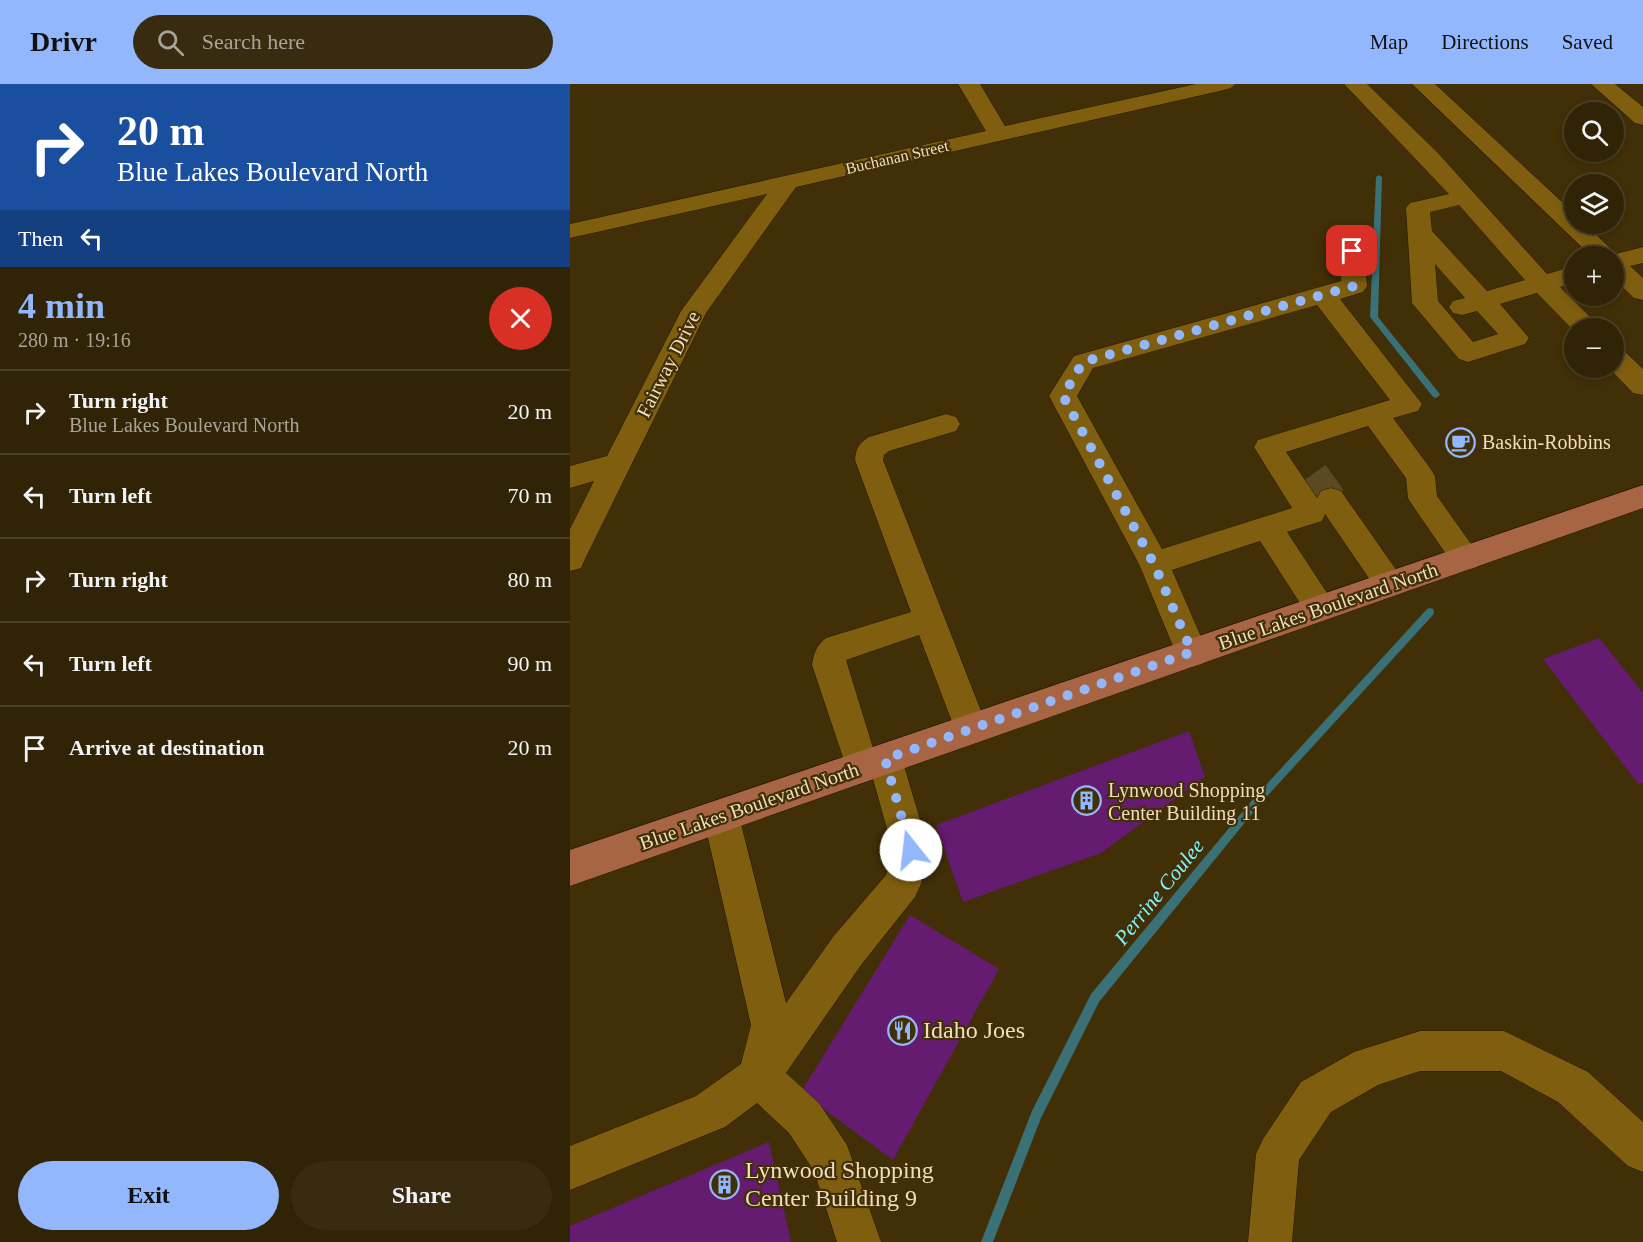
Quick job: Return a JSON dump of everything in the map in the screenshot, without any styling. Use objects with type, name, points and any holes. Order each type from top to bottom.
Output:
[{"type":"main road","name":"Blue Lakes Boulevard North","points":[[570,868],[1643,496]]},
{"type":"street","points":[[969,84],[999,134]]},
{"type":"street","name":"Buchanan Street","points":[[570,231],[999,134],[1156,91],[1224,84]]},
{"type":"street","points":[[1355,84],[1576,318]]},
{"type":"street","points":[[1423,84],[1514,170],[1511,194],[1549,232],[1587,246]]},
{"type":"street","points":[[1602,84],[1643,118]]},
{"type":"street","name":"Fairway Drive","points":[[570,559],[694,311],[788,182]]},
{"type":"street","points":[[1420,233],[1516,338],[1468,352],[1425,303],[1418,208],[1464,197]]},
{"type":"street","points":[[1192,652],[1154,564],[1063,396],[1083,362],[1354,286],[1351,234]]},
{"type":"street","points":[[1624,261],[1643,255]]},
{"type":"street","points":[[1624,274],[1643,292]]},
{"type":"street","points":[[1435,315],[1564,277]]},
{"type":"street","points":[[1323,295],[1408,404],[1268,447],[1330,512],[1390,584]]},
{"type":"street","points":[[1624,366],[1643,386]]},
{"type":"street","points":[[1374,414],[1420,476],[1423,498],[1466,558]]},
{"type":"street","points":[[946,424],[879,444],[870,450],[869,460],[971,729]]},
{"type":"street","points":[[1289,440],[1313,474]]},
{"type":"street","points":[[570,477],[617,464]]},
{"type":"street","points":[[1154,564],[1267,527],[1330,512]]},
{"type":"street","points":[[1267,527],[1320,608]]},
{"type":"street","points":[[570,1168],[710,1112],[759,1076],[847,951],[902,884],[911,850],[829,665],[830,654],[838,648],[929,619]]},
{"type":"street","points":[[722,816],[771,1025],[759,1076]]},
{"type":"street","points":[[1270,1242],[1278,1154],[1316,1097],[1369,1067],[1420,1051],[1504,1051],[1573,1087],[1643,1151]]},
{"type":"street","points":[[759,1076],[804,1118],[832,1160],[859,1242]]},
{"type":"building","points":[[1599,638],[1643,693],[1643,783],[1639,785],[1543,659]]},
{"type":"building","name":"Lynwood Shopping Center Building 11","points":[[1189,731],[1205,777],[1101,853],[963,902],[936,825]]},
{"type":"building","name":"Idaho Joes","points":[[910,915],[999,969],[893,1160],[801,1092]]},
{"type":"building","name":"Lynwood Shopping Center Building 9","points":[[769,1142],[791,1242],[570,1242],[570,1226]]},
{"type":"waterway","name":"Perrine Coulee","points":[[1379,177],[1374,317],[1436,395]]},
{"type":"waterway","name":"Perrine Coulee","points":[[987,1242],[1036,1115],[1095,998],[1257,801],[1430,612]]},
{"type":"tunnel","points":[[1313,474],[1331,499]]},
{"type":"place","name":"Baskin-Robbins","points":[[1461,442]]},
{"type":"place","name":"Lynwood Shopping Center Building 11","points":[[1087,801]]},
{"type":"place","name":"Idaho Joes","points":[[902,1030]]},
{"type":"place","name":"Lynwood Shopping Center Building 9","points":[[724,1184]]},
{"type":"route","points":[[911,850],[885,759],[1192,652],[1154,564],[1063,396],[1083,362],[1354,286],[1352,251]]}]
